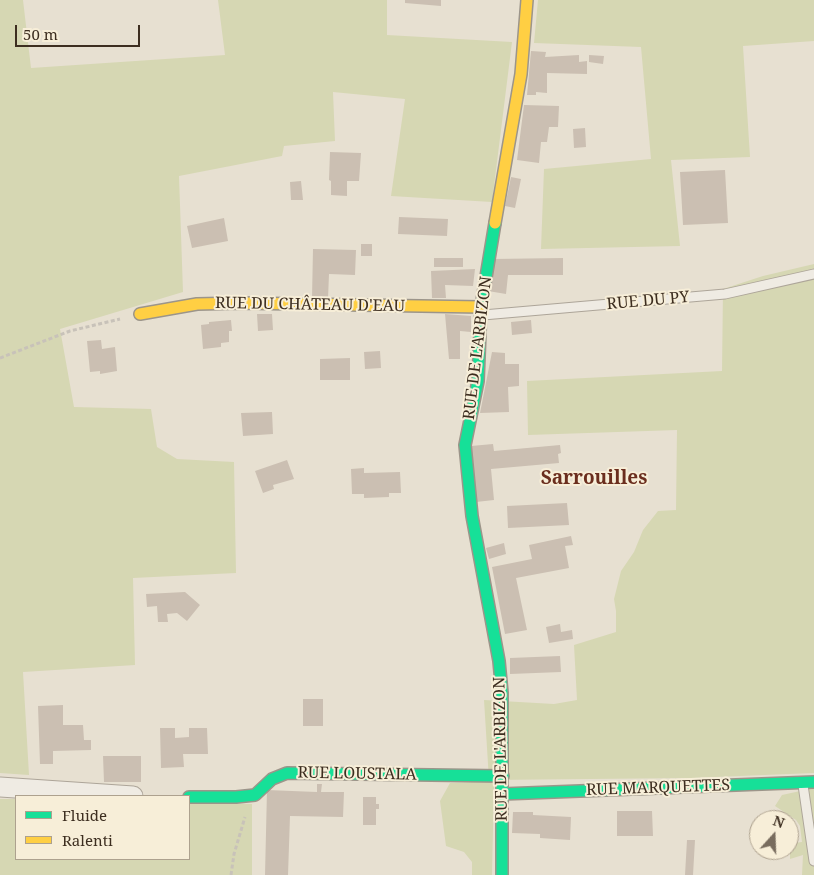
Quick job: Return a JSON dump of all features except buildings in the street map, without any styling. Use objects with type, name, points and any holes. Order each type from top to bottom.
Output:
[{"type":"street","name":"RUE DE L'ARBIZON","points":[[502,875],[503,776],[500,660],[472,516],[465,445],[478,381],[481,311],[521,74],[527,0]]},
{"type":"street","name":"RUE DU CHÂTEAU D'EAU","points":[[140,314],[197,304],[232,303],[481,311]]},
{"type":"street","name":"RUE LOUSTALA","points":[[256,795],[272,779],[287,773],[503,776]]},
{"type":"street","name":"RUE MARQUETTES","points":[[502,794],[808,782]]},
{"type":"street","points":[[0,786],[120,795]]},
{"type":"street","points":[[190,797],[256,795]]},
{"type":"lane","name":"RUE DU PY","points":[[481,311],[725,294],[814,274]]},
{"type":"lane","points":[[808,782],[814,861]]},
{"type":"path","points":[[0,358],[70,331],[140,314]]},
{"type":"path","points":[[231,875],[234,854],[244,818],[256,795]]},
{"type":"green space","points":[[0,0],[23,0],[31,68],[225,55],[218,0],[387,0],[387,35],[512,42],[492,202],[391,196],[405,99],[333,92],[335,141],[284,146],[282,156],[179,176],[183,292],[60,329],[74,407],[151,409],[157,447],[177,459],[234,462],[236,573],[133,578],[135,665],[23,672],[29,775],[0,773]]},
{"type":"green space","points":[[538,0],[814,0],[814,41],[743,46],[750,157],[671,160],[680,246],[541,249],[544,169],[651,159],[641,47],[534,43]]},
{"type":"green space","points":[[814,264],[814,773],[691,778],[489,780],[484,700],[554,704],[577,700],[574,645],[616,632],[614,599],[621,571],[634,552],[643,530],[658,511],[676,510],[677,430],[528,435],[527,381],[722,371],[723,289],[763,276]]},
{"type":"green space","points":[[494,781],[492,875],[472,875],[472,862],[464,852],[446,846],[440,801],[450,783]]},
{"type":"green space","points":[[814,788],[814,875],[802,875],[803,855],[799,856],[799,842],[802,842],[799,810],[781,810],[775,806],[782,795]]},
{"type":"green space","points":[[0,799],[15,799],[15,860],[190,860],[190,803],[252,804],[252,875],[0,875]]},
{"type":"traffic: fast","points":[[495,223],[481,307],[478,381],[465,445],[472,516],[499,661],[502,693],[502,875]]},
{"type":"traffic: fast","points":[[190,797],[255,795],[272,779],[287,773],[503,776]]},
{"type":"traffic: fast","points":[[502,794],[814,782]]},
{"type":"traffic: slow","points":[[495,223],[521,74],[527,0]]},
{"type":"traffic: slow","points":[[140,314],[197,304],[241,303],[481,307]]},
{"type":"district","name":"Sarrouilles","points":[[594,479]]}]
